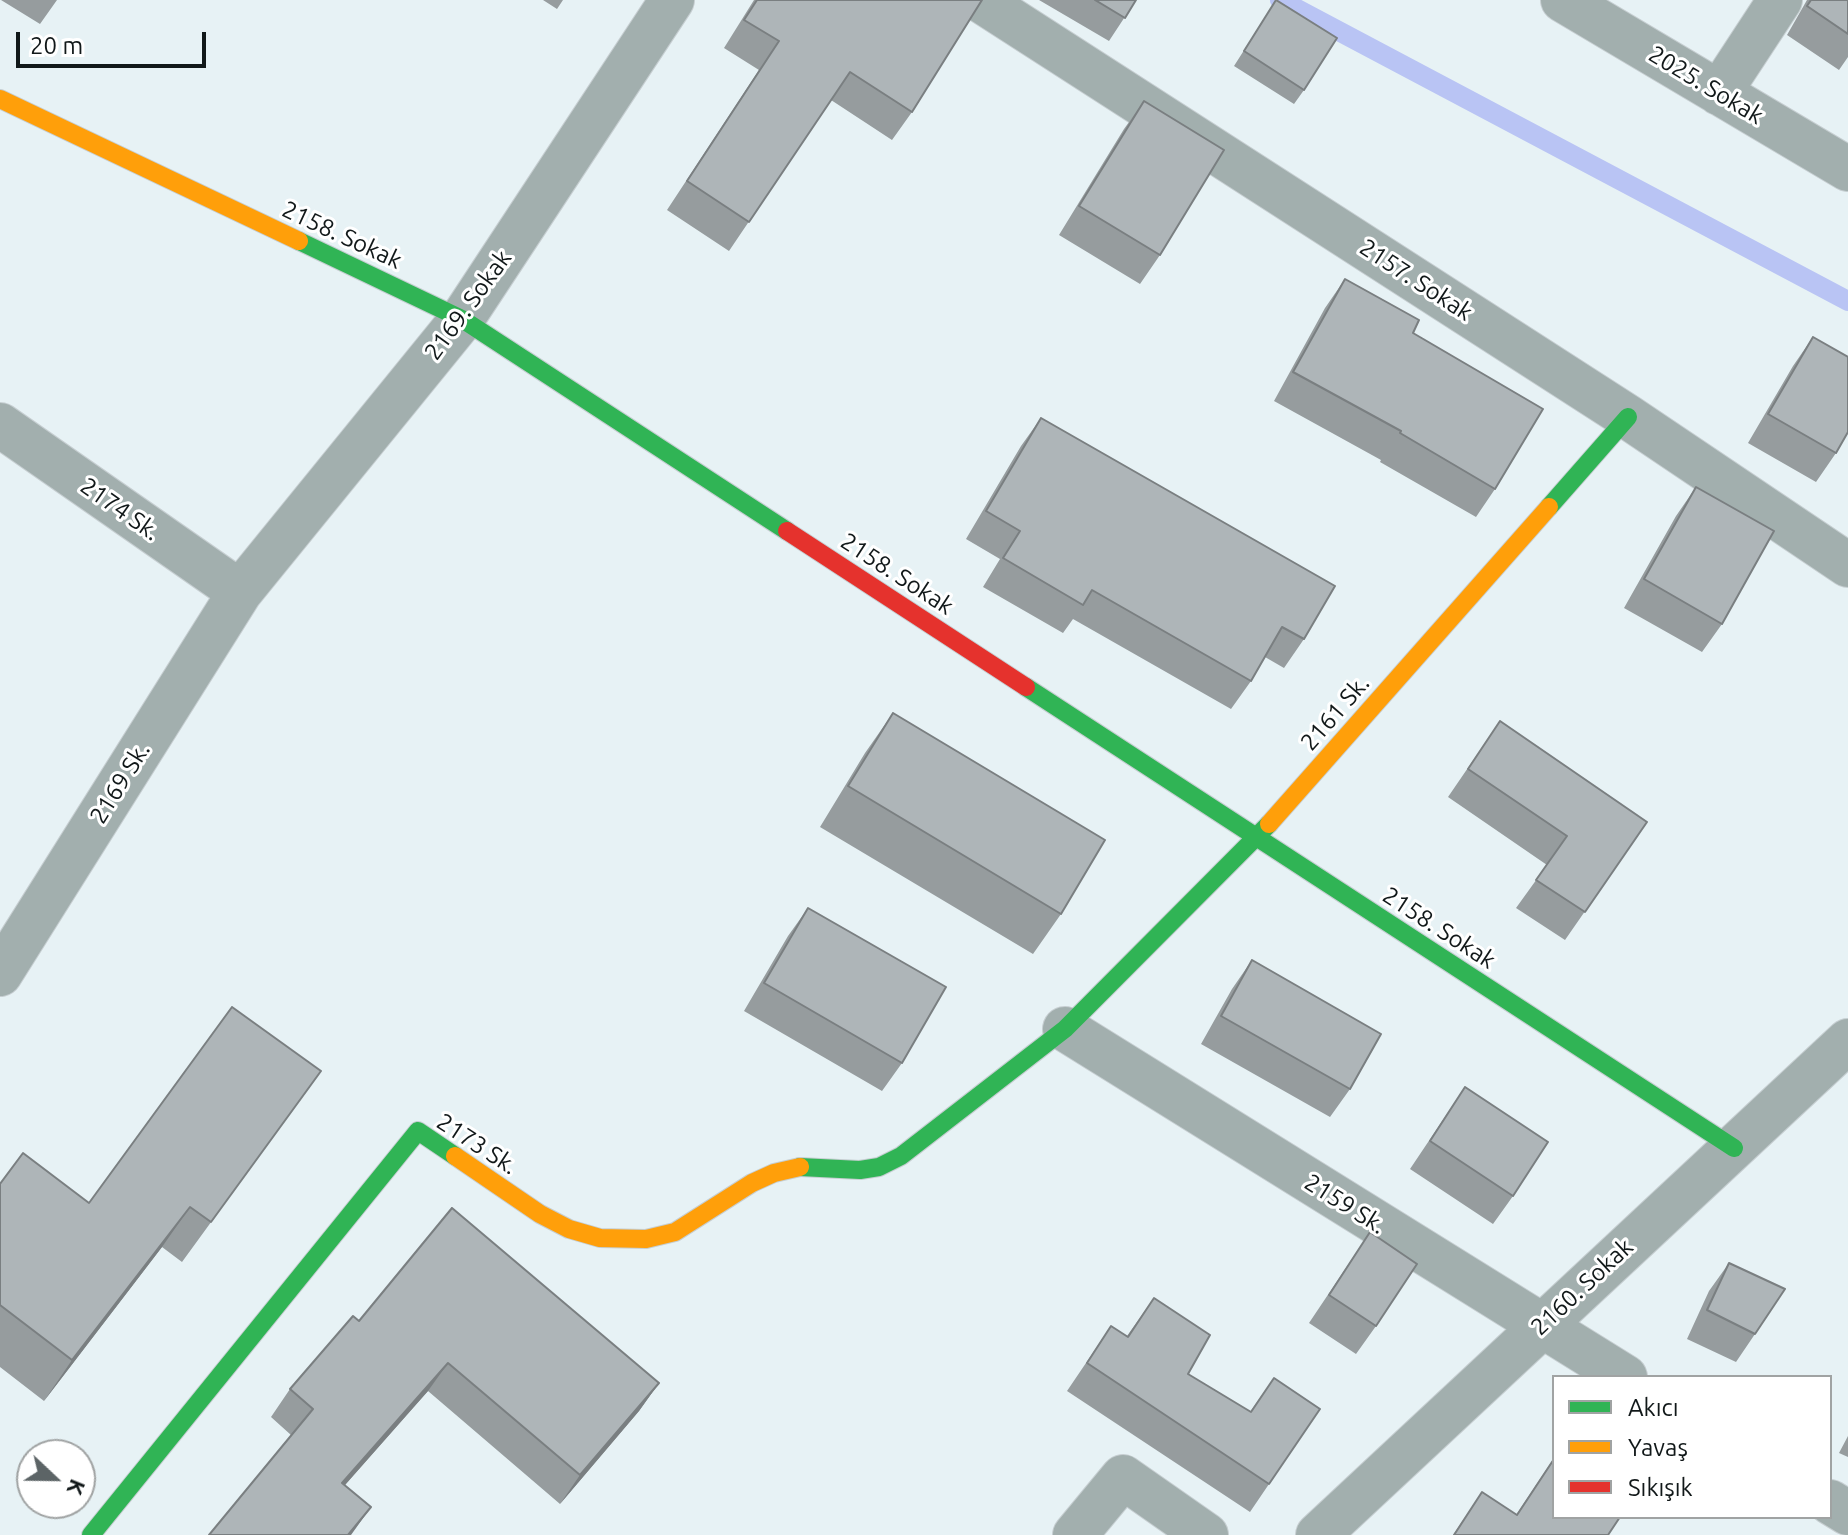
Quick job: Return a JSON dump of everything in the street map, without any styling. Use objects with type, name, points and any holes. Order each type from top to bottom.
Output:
[{"type":"street","name":"2169. Sokak","points":[[240,592],[462,319],[672,0]]},
{"type":"street","name":"2157. Sokak","points":[[980,0],[1628,417],[1848,565]]},
{"type":"street","name":"2025. Sokak","points":[[1563,0],[1848,169]]},
{"type":"street","points":[[1719,93],[1780,0]]},
{"type":"street","name":"2158. Sokak","points":[[0,99],[462,319],[1734,1148]]},
{"type":"street","name":"2161 Sk.","points":[[901,1156],[1065,1029],[1257,838],[1628,417]]},
{"type":"street","name":"2174 Sk.","points":[[0,425],[240,592]]},
{"type":"street","name":"2169 Sk.","points":[[0,974],[240,592]]},
{"type":"street","name":"2159 Sk.","points":[[1065,1029],[1622,1375]]},
{"type":"street","name":"2160. Sokak","points":[[1318,1535],[1848,1041]]},
{"type":"street","name":"2173 Sk.","points":[[91,1535],[418,1131],[540,1214],[569,1229],[600,1238],[646,1239],[675,1232],[752,1183],[774,1173],[802,1167],[860,1170],[879,1167],[901,1156]]},
{"type":"street","points":[[1075,1535],[1123,1477],[1206,1535]]},
{"type":"building","points":[[757,0],[982,0],[912,112],[850,72],[749,222],[687,181],[779,41],[744,20]]},
{"type":"building","points":[[1095,0],[1136,0],[1125,18]]},
{"type":"building","points":[[1276,0],[1337,38],[1304,90],[1244,51]]},
{"type":"building","points":[[1811,0],[1848,0],[1848,34],[1807,6]]},
{"type":"building","points":[[1144,101],[1224,150],[1160,255],[1079,206]]},
{"type":"building","points":[[1345,279],[1419,320],[1413,333],[1543,409],[1495,489],[1401,431],[1293,372]]},
{"type":"building","points":[[1813,337],[1848,357],[1848,432],[1836,453],[1768,414]]},
{"type":"building","points":[[1041,418],[1335,586],[1304,639],[1282,627],[1251,681],[1092,590],[1083,605],[1003,558],[1020,531],[986,511]]},
{"type":"building","points":[[1696,487],[1774,531],[1722,624],[1644,579]]},
{"type":"building","points":[[893,713],[1105,840],[1061,914],[848,786]]},
{"type":"building","points":[[1500,721],[1647,822],[1585,912],[1536,880],[1567,836],[1468,769]]},
{"type":"building","points":[[808,908],[946,987],[902,1063],[764,983]]},
{"type":"building","points":[[1252,960],[1381,1034],[1350,1089],[1221,1016]]},
{"type":"building","points":[[232,1007],[321,1071],[211,1222],[190,1207],[72,1360],[0,1305],[0,1184],[23,1153],[89,1203]]},
{"type":"building","points":[[1465,1087],[1548,1142],[1513,1196],[1430,1141]]},
{"type":"building","points":[[452,1208],[659,1383],[580,1475],[448,1363],[342,1483],[371,1507],[348,1535],[209,1535],[313,1409],[290,1389],[353,1316],[359,1321]]},
{"type":"building","points":[[1370,1232],[1417,1264],[1376,1326],[1329,1295]]},
{"type":"building","points":[[1729,1263],[1785,1289],[1755,1334],[1707,1310]]},
{"type":"building","points":[[1154,1298],[1210,1335],[1188,1374],[1251,1412],[1274,1378],[1320,1409],[1269,1484],[1087,1363],[1111,1326],[1128,1337]]},
{"type":"building","points":[[1552,1462],[1552,1519],[1619,1519],[1608,1535],[1454,1535],[1482,1492],[1517,1515]]},
{"type":"waterway","points":[[1280,0],[1848,301]]},
{"type":"traffic: fast","points":[[299,241],[462,319],[787,531]]},
{"type":"traffic: fast","points":[[1549,507],[1628,417]]},
{"type":"traffic: fast","points":[[1026,687],[1734,1148]]},
{"type":"traffic: fast","points":[[800,1167],[860,1170],[879,1167],[901,1156],[1065,1029],[1269,824]]},
{"type":"traffic: fast","points":[[91,1535],[418,1131],[455,1156]]},
{"type":"traffic: slow","points":[[0,99],[299,241]]},
{"type":"traffic: slow","points":[[1269,824],[1549,507]]},
{"type":"traffic: slow","points":[[455,1156],[540,1214],[569,1229],[600,1238],[646,1239],[675,1232],[752,1183],[774,1173],[800,1167]]},
{"type":"traffic: jam","points":[[787,531],[1026,687]]}]
